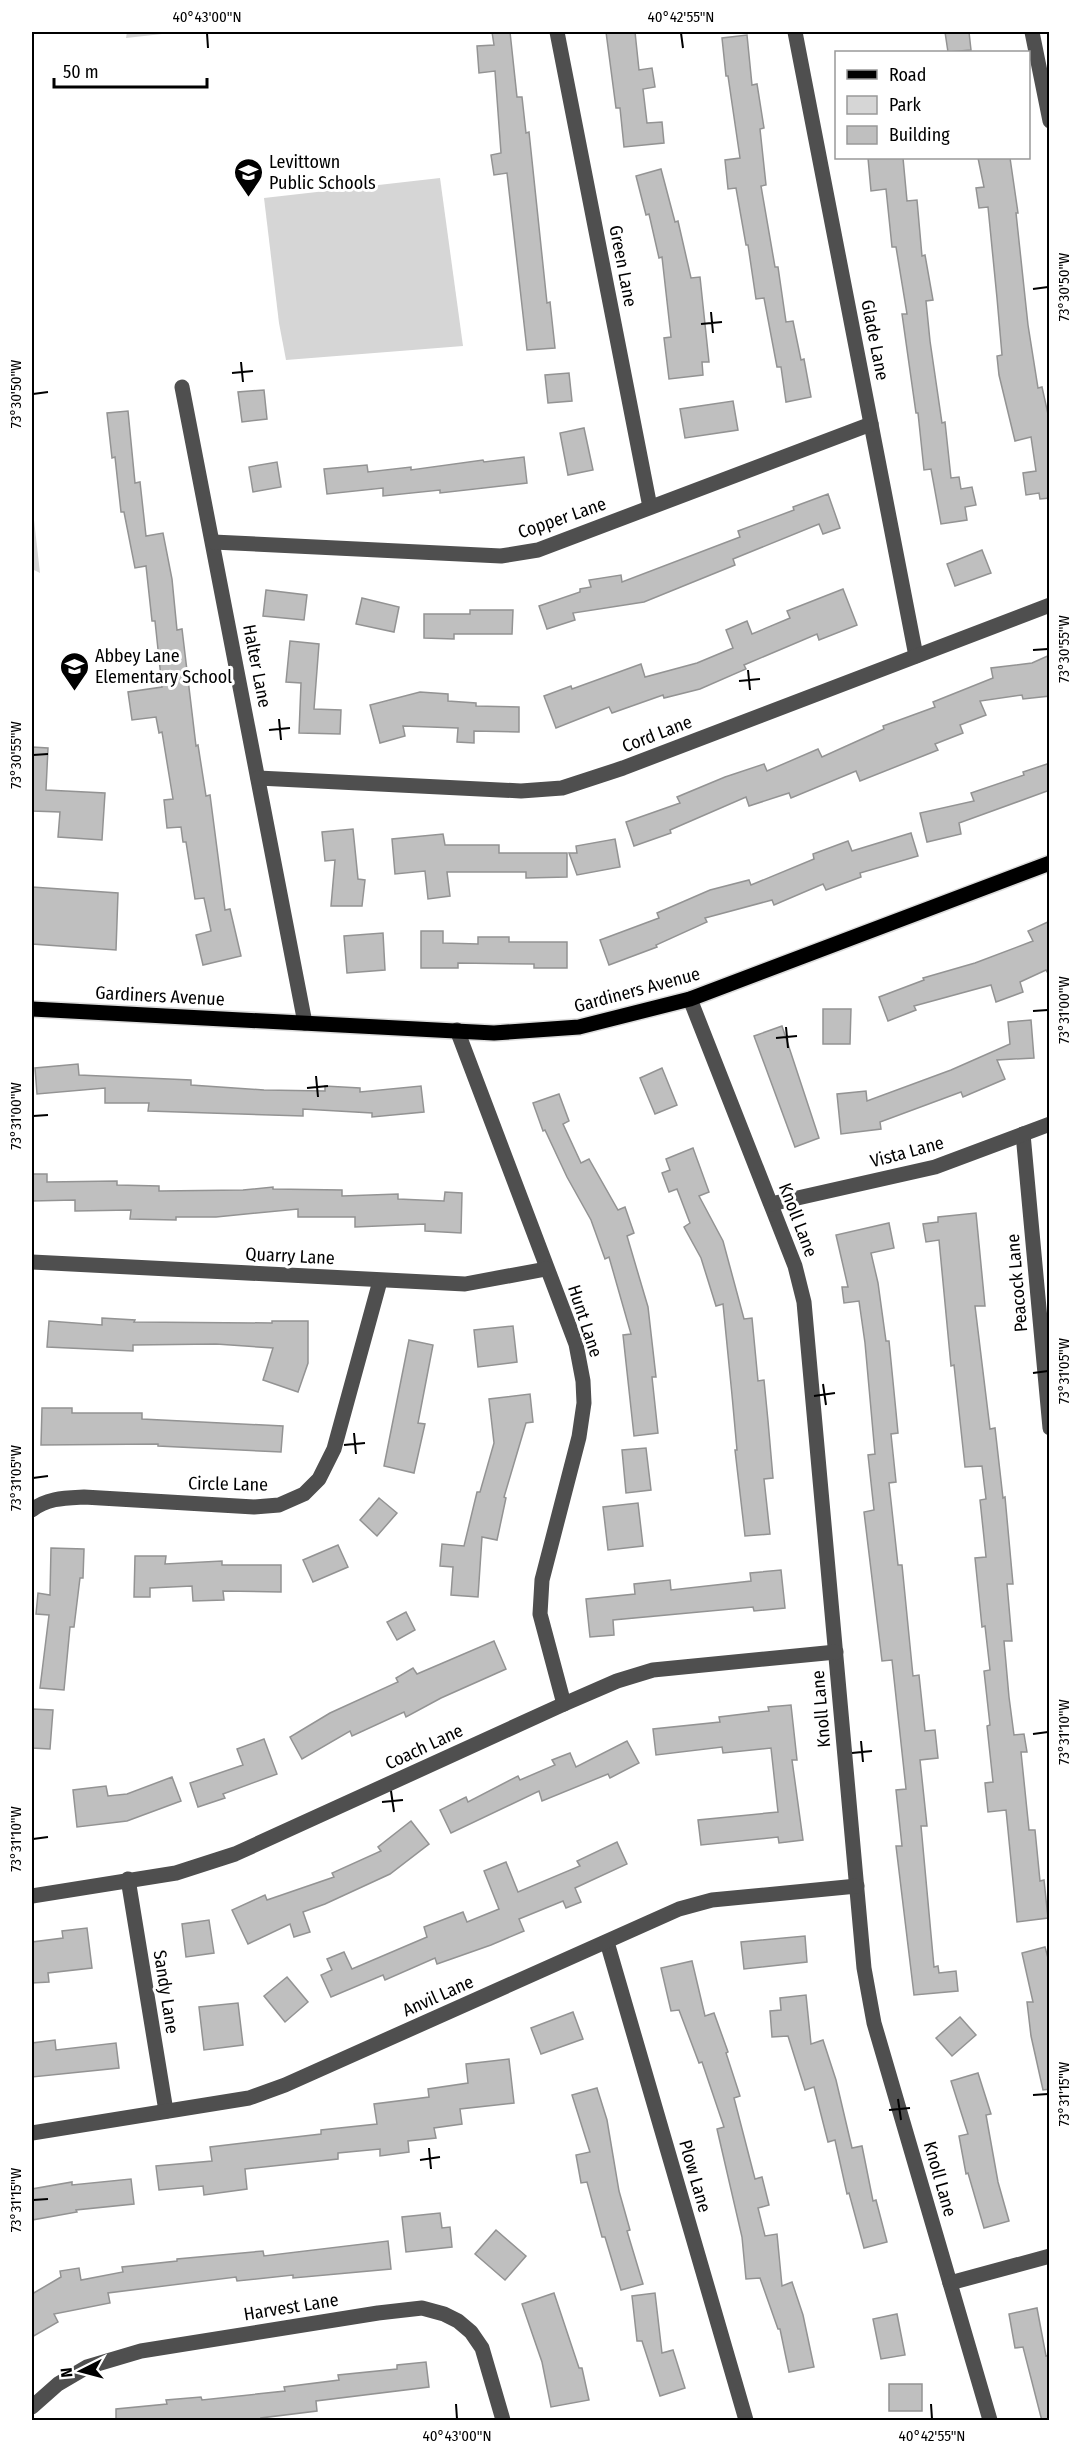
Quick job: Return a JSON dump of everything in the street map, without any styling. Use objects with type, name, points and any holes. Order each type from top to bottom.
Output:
[{"type":"main road","name":"Gardiners Avenue","points":[[32,1009],[494,1033],[579,1028],[690,999],[1050,863]]},
{"type":"street","name":"Green Lane","points":[[557,32],[650,507]]},
{"type":"street","name":"Glade Lane","points":[[795,32],[916,656]]},
{"type":"street","points":[[1032,32],[1050,121]]},
{"type":"street","name":"Halter Lane","points":[[183,387],[305,1023]]},
{"type":"street","name":"Copper Lane","points":[[213,542],[501,556],[538,550],[872,424]]},
{"type":"street","name":"Cord Lane","points":[[258,778],[521,791],[562,788],[622,768],[1050,605]]},
{"type":"street","name":"Knoll Lane","points":[[690,999],[795,1266],[804,1302],[864,1968],[874,2023],[990,2421]]},
{"type":"street","name":"Hunt Lane","points":[[457,1030],[576,1344],[583,1381],[584,1403],[579,1437],[542,1580],[540,1614],[564,1704]]},
{"type":"street","name":"Vista Lane","points":[[771,1204],[935,1167],[1050,1124]]},
{"type":"street","name":"Peacock Lane","points":[[1023,1134],[1050,1428]]},
{"type":"street","name":"Quarry Lane","points":[[32,1262],[465,1284],[546,1269]]},
{"type":"street","name":"Circle Lane","points":[[32,1510],[40,1503],[84,1497],[254,1507],[279,1505],[304,1494],[319,1479],[334,1449],[380,1281]]},
{"type":"street","name":"Coach Lane","points":[[32,1896],[176,1873],[234,1854],[564,1704],[617,1681],[653,1670],[836,1652]]},
{"type":"street","name":"Sandy Lane","points":[[128,1879],[166,2111]]},
{"type":"street","name":"Anvil Lane","points":[[32,2133],[249,2098],[285,2085],[679,1909],[712,1900],[857,1886]]},
{"type":"street","name":"Plow Lane","points":[[607,1942],[746,2421]]},
{"type":"street","points":[[950,2283],[1050,2256]]},
{"type":"street","name":"Harvest Lane","points":[[32,2407],[58,2384],[87,2367],[141,2351],[422,2308],[444,2313],[471,2332],[482,2348],[503,2421]]},
{"type":"green space","points":[[127,32],[180,32],[126,38]]},
{"type":"green space","points":[[440,178],[463,346],[286,360],[279,323],[264,198]]},
{"type":"green space","points":[[32,502],[40,573],[32,569]]},
{"type":"building","points":[[492,32],[510,32],[517,97],[522,97],[526,133],[529,132],[547,303],[550,302],[555,348],[527,350],[507,173],[494,175],[491,155],[501,153],[495,71],[479,73],[477,46],[494,45]]},
{"type":"building","points":[[606,32],[635,32],[639,70],[652,68],[655,87],[643,89],[647,123],[662,122],[664,143],[624,147],[620,108],[616,108]]},
{"type":"building","points":[[945,32],[969,32],[971,50],[948,51]]},
{"type":"building","points":[[747,35],[752,85],[757,84],[764,128],[760,129],[766,185],[761,186],[775,267],[778,267],[786,322],[793,321],[801,360],[804,359],[811,397],[786,402],[781,367],[777,367],[764,298],[756,299],[736,188],[728,189],[725,160],[740,158],[722,38]]},
{"type":"building","points":[[868,159],[903,159],[907,201],[917,200],[922,256],[925,255],[933,300],[926,301],[930,341],[942,423],[945,422],[951,478],[959,477],[961,489],[972,487],[976,505],[965,507],[967,520],[941,524],[931,469],[924,470],[918,413],[916,413],[902,314],[907,314],[896,247],[892,247],[886,189],[871,191]]},
{"type":"building","points":[[978,159],[1010,159],[1018,213],[1016,213],[1028,325],[1038,388],[1042,387],[1050,423],[1050,498],[1040,499],[1039,493],[1026,495],[1023,473],[1036,471],[1031,437],[1015,441],[999,375],[997,356],[1002,355],[988,207],[979,208],[976,188],[984,187]]},
{"type":"building","points":[[661,169],[675,222],[678,221],[691,278],[700,277],[709,362],[702,362],[703,375],[669,379],[664,338],[671,337],[662,257],[659,258],[649,214],[646,215],[636,176]]},
{"type":"building","points":[[569,373],[572,401],[548,403],[545,375]]},
{"type":"building","points":[[264,390],[267,419],[242,422],[238,392]]},
{"type":"building","points":[[733,401],[738,430],[685,438],[680,409]]},
{"type":"building","points":[[128,411],[135,483],[140,482],[146,536],[163,533],[172,579],[177,630],[182,629],[196,746],[198,745],[206,796],[210,795],[225,910],[230,909],[241,956],[203,965],[196,935],[211,931],[204,898],[195,899],[186,842],[183,842],[181,827],[167,828],[164,800],[173,799],[162,732],[159,733],[156,717],[132,720],[128,692],[162,687],[146,566],[135,568],[124,512],[121,512],[115,457],[112,458],[107,413]]},
{"type":"building","points":[[584,428],[593,470],[568,475],[560,433]]},
{"type":"building","points":[[524,457],[527,483],[440,493],[440,490],[383,496],[383,488],[327,494],[324,469],[367,465],[368,472],[411,467],[411,470]]},
{"type":"building","points":[[277,462],[281,487],[253,492],[249,467]]},
{"type":"building","points":[[828,494],[840,528],[823,534],[819,524],[733,559],[735,565],[644,602],[573,613],[575,620],[547,629],[539,606],[580,592],[580,589],[591,587],[589,580],[621,575],[622,582],[740,537],[738,531],[794,510],[793,507]]},
{"type":"building","points":[[982,550],[991,573],[955,586],[947,564]]},
{"type":"building","points":[[843,589],[857,625],[819,640],[817,634],[744,665],[746,669],[700,689],[664,698],[663,695],[612,713],[609,707],[556,728],[544,696],[571,686],[572,689],[641,664],[645,677],[697,663],[733,648],[726,630],[747,621],[752,634],[790,618],[787,611]]},
{"type":"building","points":[[266,590],[307,595],[304,620],[263,616]]},
{"type":"building","points":[[362,598],[399,607],[394,632],[356,624]]},
{"type":"building","points":[[470,610],[513,610],[512,634],[454,634],[454,639],[424,638],[424,614],[470,614]]},
{"type":"building","points":[[290,641],[319,644],[314,709],[341,710],[340,734],[299,733],[301,683],[286,682]]},
{"type":"building","points":[[1050,655],[1050,696],[1023,699],[1022,695],[980,701],[986,715],[960,725],[963,733],[935,744],[938,750],[860,781],[856,771],[791,798],[789,793],[749,806],[746,797],[670,830],[671,833],[634,846],[626,822],[680,803],[677,797],[764,764],[767,771],[818,749],[822,757],[884,729],[883,726],[935,707],[933,702],[993,678],[991,668],[1032,663]]},
{"type":"building","points":[[420,692],[448,694],[448,701],[476,703],[476,706],[519,707],[519,732],[474,731],[474,743],[457,742],[458,728],[403,726],[405,736],[380,743],[370,705]]},
{"type":"building","points":[[32,747],[48,748],[46,790],[105,793],[102,840],[58,837],[60,812],[32,811]]},
{"type":"building","points":[[1050,763],[1050,790],[959,823],[961,834],[927,842],[920,813],[974,801],[971,793],[1024,775],[1023,772]]},
{"type":"building","points":[[353,829],[358,879],[365,880],[362,906],[331,906],[335,860],[325,861],[322,832]]},
{"type":"building","points":[[911,833],[918,856],[860,873],[861,877],[826,890],[823,884],[774,905],[772,900],[705,918],[707,922],[656,945],[657,947],[609,965],[600,940],[659,918],[657,913],[710,890],[749,880],[751,885],[814,859],[813,854],[848,841],[852,851]]},
{"type":"building","points":[[443,834],[445,845],[499,845],[499,853],[567,853],[567,877],[526,878],[526,872],[447,872],[450,896],[428,899],[425,871],[395,874],[392,839]]},
{"type":"building","points":[[615,839],[620,867],[577,875],[569,853],[577,853],[576,846]]},
{"type":"building","points":[[32,887],[118,893],[116,950],[32,944]]},
{"type":"building","points":[[1050,921],[1050,977],[1046,970],[1020,982],[1023,992],[996,1002],[991,985],[914,1006],[916,1010],[888,1021],[879,997],[924,980],[923,978],[975,963],[1033,941],[1028,931]]},
{"type":"building","points":[[421,931],[443,931],[443,943],[478,944],[478,937],[509,937],[509,942],[567,942],[567,968],[534,968],[534,964],[458,963],[458,968],[421,968]]},
{"type":"building","points":[[383,933],[385,970],[347,973],[344,936]]},
{"type":"building","points":[[823,1009],[851,1009],[850,1044],[823,1044]]},
{"type":"building","points":[[1031,1020],[1034,1058],[997,1060],[1005,1079],[963,1097],[961,1092],[880,1122],[881,1129],[841,1134],[837,1094],[866,1091],[867,1101],[951,1070],[1010,1044],[1008,1022]]},
{"type":"building","points":[[782,1026],[819,1138],[795,1147],[754,1036]]},
{"type":"building","points":[[78,1064],[79,1075],[191,1080],[191,1085],[264,1090],[325,1091],[325,1086],[360,1088],[360,1092],[421,1086],[424,1112],[372,1117],[372,1113],[303,1109],[303,1116],[148,1111],[149,1103],[105,1103],[105,1088],[37,1094],[35,1068]]},
{"type":"building","points":[[662,1068],[677,1105],[655,1114],[640,1078]]},
{"type":"building","points":[[559,1094],[569,1121],[563,1124],[581,1163],[589,1159],[618,1210],[625,1207],[634,1233],[627,1236],[648,1307],[656,1377],[652,1377],[658,1433],[634,1436],[623,1335],[631,1334],[609,1257],[605,1259],[591,1220],[567,1177],[545,1130],[543,1131],[533,1103]]},
{"type":"building","points":[[693,1148],[709,1192],[699,1196],[723,1241],[744,1319],[752,1318],[758,1381],[764,1380],[773,1478],[764,1479],[770,1534],[745,1536],[735,1450],[737,1450],[723,1304],[716,1306],[701,1258],[684,1227],[690,1223],[677,1189],[669,1192],[662,1173],[670,1170],[666,1159]]},
{"type":"building","points":[[32,1174],[47,1174],[47,1182],[117,1181],[117,1185],[159,1186],[159,1191],[243,1190],[273,1187],[273,1189],[342,1190],[342,1196],[398,1194],[398,1199],[444,1201],[445,1192],[462,1193],[461,1233],[425,1231],[425,1224],[355,1227],[355,1217],[298,1217],[298,1209],[216,1217],[176,1217],[176,1220],[130,1219],[131,1210],[75,1211],[75,1200],[32,1201]]},
{"type":"building","points":[[976,1213],[985,1306],[975,1306],[990,1429],[995,1428],[1003,1498],[1005,1497],[1013,1584],[1007,1584],[1012,1641],[1004,1641],[1009,1697],[1014,1735],[1024,1734],[1027,1752],[1021,1752],[1029,1830],[1035,1830],[1040,1881],[1044,1880],[1048,1918],[1017,1922],[1006,1810],[988,1812],[985,1783],[993,1782],[984,1671],[990,1670],[985,1626],[982,1627],[975,1558],[986,1557],[980,1500],[986,1499],[982,1466],[965,1467],[954,1365],[951,1366],[939,1240],[926,1242],[923,1224],[938,1222],[938,1217]]},
{"type":"building","points":[[889,1223],[894,1248],[871,1253],[878,1283],[886,1341],[889,1341],[898,1433],[891,1434],[896,1482],[889,1483],[898,1565],[902,1565],[913,1676],[919,1675],[925,1731],[935,1730],[938,1758],[920,1760],[927,1826],[921,1826],[934,1967],[938,1966],[939,1973],[956,1971],[958,1991],[914,1995],[896,1846],[902,1846],[896,1790],[906,1789],[892,1660],[882,1661],[864,1512],[874,1510],[868,1455],[875,1454],[865,1343],[859,1301],[844,1303],[842,1287],[848,1287],[836,1235]]},
{"type":"building","points":[[102,1318],[135,1320],[134,1322],[308,1321],[308,1363],[298,1392],[263,1380],[273,1348],[216,1344],[133,1345],[133,1351],[47,1347],[49,1321],[102,1325]]},
{"type":"building","points":[[513,1326],[517,1362],[478,1367],[474,1330]]},
{"type":"building","points":[[409,1340],[433,1345],[418,1423],[425,1424],[414,1473],[384,1466]]},
{"type":"building","points":[[530,1394],[533,1422],[526,1423],[504,1497],[506,1498],[497,1540],[482,1537],[478,1597],[451,1595],[453,1567],[440,1566],[442,1544],[464,1546],[477,1492],[480,1492],[494,1443],[489,1399]]},
{"type":"building","points":[[42,1408],[72,1408],[72,1413],[142,1413],[142,1419],[283,1426],[281,1452],[158,1446],[158,1444],[41,1445]]},
{"type":"building","points":[[646,1448],[651,1490],[626,1493],[622,1450]]},
{"type":"building","points":[[379,1498],[397,1513],[377,1536],[360,1520]]},
{"type":"building","points":[[638,1503],[643,1546],[608,1550],[603,1507]]},
{"type":"building","points":[[338,1545],[348,1567],[313,1582],[303,1560]]},
{"type":"building","points":[[51,1548],[84,1549],[83,1578],[80,1578],[74,1627],[70,1627],[64,1690],[40,1688],[49,1615],[36,1614],[38,1593],[50,1595]]},
{"type":"building","points":[[135,1556],[166,1556],[165,1564],[222,1561],[222,1565],[281,1565],[281,1592],[223,1591],[224,1600],[193,1601],[192,1586],[150,1588],[150,1597],[134,1597]]},
{"type":"building","points":[[781,1570],[785,1608],[754,1611],[753,1607],[613,1620],[614,1635],[590,1637],[586,1599],[635,1594],[634,1584],[670,1580],[671,1590],[751,1581],[750,1573]]},
{"type":"building","points":[[406,1612],[415,1630],[397,1640],[387,1622]]},
{"type":"building","points":[[494,1641],[506,1669],[441,1698],[406,1717],[404,1712],[352,1736],[350,1731],[302,1759],[290,1737],[330,1713],[398,1682],[396,1678],[413,1668],[417,1674]]},
{"type":"building","points":[[791,1705],[797,1760],[792,1760],[803,1840],[779,1843],[778,1837],[701,1845],[698,1820],[778,1812],[771,1748],[723,1753],[722,1747],[656,1755],[653,1729],[720,1722],[719,1717],[769,1711],[768,1707]]},
{"type":"building","points":[[32,1709],[53,1710],[50,1749],[32,1748]]},
{"type":"building","points":[[264,1739],[277,1774],[223,1794],[225,1798],[198,1807],[190,1783],[243,1765],[237,1749]]},
{"type":"building","points":[[627,1741],[639,1763],[610,1778],[608,1774],[542,1801],[539,1791],[451,1833],[440,1810],[466,1797],[468,1802],[518,1776],[520,1780],[555,1765],[552,1760],[570,1753],[576,1767]]},
{"type":"building","points":[[172,1777],[181,1801],[127,1821],[77,1827],[73,1790],[106,1786],[108,1796],[127,1794]]},
{"type":"building","points":[[411,1821],[429,1844],[390,1874],[303,1912],[310,1932],[294,1937],[290,1924],[248,1944],[232,1910],[265,1895],[267,1900],[334,1877],[332,1873],[381,1851],[378,1847]]},
{"type":"building","points":[[617,1842],[627,1864],[575,1888],[581,1902],[566,1908],[563,1901],[519,1919],[524,1931],[491,1945],[437,1964],[435,1958],[385,1980],[383,1975],[331,1997],[321,1975],[332,1970],[327,1959],[344,1952],[352,1969],[427,1937],[424,1927],[463,1912],[467,1922],[499,1909],[484,1871],[506,1862],[518,1892],[580,1866],[577,1861]]},
{"type":"building","points":[[209,1920],[214,1953],[186,1957],[182,1924]]},
{"type":"building","points":[[87,1928],[92,1968],[48,1973],[49,1982],[32,1983],[32,1942],[63,1938],[62,1931]]},
{"type":"building","points":[[805,1936],[807,1962],[744,1969],[741,1942]]},
{"type":"building","points":[[1045,1947],[1050,1965],[1050,2089],[1043,2090],[1031,2036],[1027,2002],[1033,2002],[1022,1953]]},
{"type":"building","points":[[692,1961],[705,2016],[714,2013],[728,2052],[726,2053],[740,2096],[734,2098],[755,2179],[762,2177],[769,2205],[758,2208],[765,2236],[777,2234],[782,2286],[792,2282],[803,2315],[814,2367],[789,2372],[780,2329],[778,2329],[760,2278],[746,2279],[742,2237],[717,2129],[724,2127],[702,2062],[699,2063],[679,2010],[671,2011],[661,1968]]},
{"type":"building","points":[[287,1977],[308,2002],[285,2022],[264,1996]]},
{"type":"building","points":[[806,1995],[811,2044],[823,2040],[836,2080],[852,2148],[862,2146],[873,2201],[876,2200],[887,2242],[864,2248],[849,2193],[847,2194],[835,2140],[828,2142],[814,2087],[805,2090],[788,2036],[772,2037],[770,2011],[781,2010],[780,1998]]},
{"type":"building","points":[[238,2003],[243,2045],[204,2050],[199,2007]]},
{"type":"building","points":[[573,2012],[583,2039],[541,2054],[531,2028]]},
{"type":"building","points":[[960,2017],[976,2035],[952,2056],[936,2038]]},
{"type":"building","points":[[55,2040],[56,2050],[116,2043],[119,2068],[32,2077],[32,2043]]},
{"type":"building","points":[[509,2059],[514,2103],[460,2109],[462,2124],[434,2128],[436,2138],[408,2141],[409,2152],[380,2156],[380,2149],[338,2153],[338,2159],[245,2169],[247,2189],[204,2195],[203,2186],[159,2190],[156,2166],[212,2161],[210,2147],[321,2134],[321,2130],[377,2124],[374,2104],[429,2097],[428,2089],[468,2083],[466,2064]]},
{"type":"building","points":[[978,2073],[991,2114],[986,2115],[998,2182],[1009,2221],[984,2228],[968,2173],[966,2174],[959,2136],[968,2134],[951,2081]]},
{"type":"building","points":[[597,2088],[607,2120],[619,2191],[630,2230],[627,2231],[643,2284],[621,2290],[605,2237],[602,2237],[587,2182],[581,2183],[576,2155],[590,2152],[572,2095]]},
{"type":"building","points":[[131,2179],[134,2204],[76,2210],[77,2212],[32,2220],[32,2189],[72,2182],[72,2185]]},
{"type":"building","points":[[440,2213],[442,2228],[450,2227],[452,2247],[406,2252],[402,2217]]},
{"type":"building","points":[[496,2230],[526,2256],[505,2280],[475,2254]]},
{"type":"building","points":[[388,2241],[391,2269],[237,2281],[236,2277],[108,2293],[110,2303],[54,2314],[58,2322],[32,2337],[32,2294],[61,2277],[60,2271],[79,2268],[81,2280],[123,2272],[122,2267],[177,2261],[177,2259],[263,2251],[264,2256]]},
{"type":"building","points":[[554,2293],[579,2368],[582,2368],[589,2400],[551,2407],[542,2362],[522,2304]]},
{"type":"building","points":[[655,2293],[662,2353],[673,2350],[685,2388],[660,2396],[642,2341],[637,2341],[632,2296]]},
{"type":"building","points":[[1037,2308],[1046,2356],[1050,2355],[1050,2421],[1042,2421],[1023,2347],[1015,2348],[1009,2314]]},
{"type":"building","points":[[897,2314],[905,2355],[881,2359],[873,2319]]},
{"type":"building","points":[[426,2362],[429,2387],[316,2401],[317,2411],[261,2418],[262,2421],[116,2421],[116,2409],[167,2404],[166,2400],[201,2397],[202,2400],[285,2391],[284,2387],[339,2380],[338,2375],[397,2369],[397,2365]]},
{"type":"building","points":[[889,2384],[922,2384],[922,2411],[889,2411]]},
{"type":"place","name":"Levittown Public Schools","points":[[248,198]]},
{"type":"place","name":"Abbey Lane Elementary School","points":[[74,692]]}]
